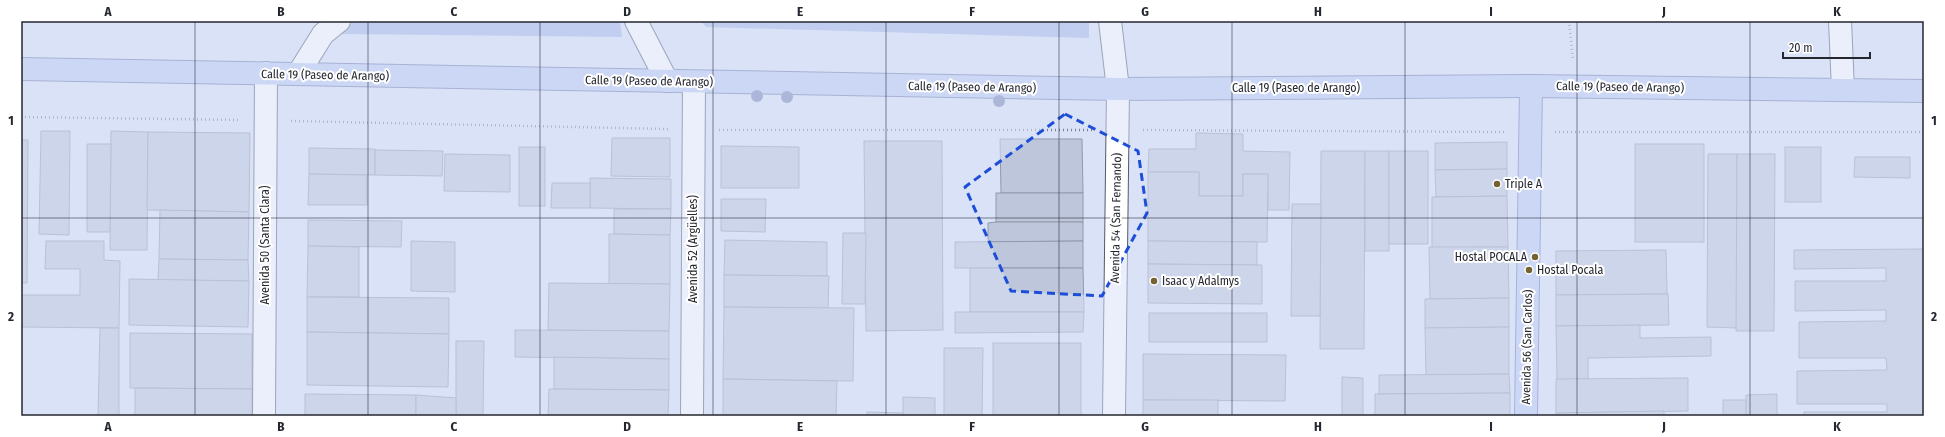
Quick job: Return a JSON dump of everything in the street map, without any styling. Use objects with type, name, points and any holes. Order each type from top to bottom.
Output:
[{"type":"main road","name":"Calle 19 (Paseo de Arango)","points":[[21,69],[1118,89],[1530,86],[1924,91]]},
{"type":"main road","name":"Avenida 56 (San Carlos)","points":[[1526,416],[1530,86]]},
{"type":"street","points":[[298,74],[323,34],[339,21]]},
{"type":"street","points":[[636,21],[667,81]]},
{"type":"street","name":"Avenida 54 (San Fernando)","points":[[1110,21],[1118,89],[1114,416]]},
{"type":"street","points":[[1840,21],[1843,90]]},
{"type":"street","name":"Avenida 50 (Santa Clara)","points":[[264,416],[266,73]]},
{"type":"street","name":"Avenida 52 (Argüelles)","points":[[692,416],[694,82]]},
{"type":"path","points":[[1569,21],[1576,87]]},
{"type":"path","points":[[21,117],[694,130],[1923,132],[1924,135]]},
{"type":"highlighted area","points":[[1065,114],[1138,151],[1147,213],[1102,296],[1011,291],[965,187]]},
{"type":"shaded area","points":[[354,21],[620,21],[622,37],[339,34]]},
{"type":"shaded area","points":[[701,21],[1089,21],[1089,38],[706,27]]},
{"type":"building","points":[[41,131],[70,131],[69,235],[39,234]]},
{"type":"building","points":[[111,131],[148,132],[147,250],[110,250]]},
{"type":"building","points":[[148,132],[250,133],[249,212],[147,210]]},
{"type":"building","points":[[1196,133],[1243,134],[1243,151],[1290,152],[1289,210],[1268,210],[1268,174],[1243,174],[1243,196],[1199,196],[1199,172],[1148,172],[1149,149],[1196,149]]},
{"type":"building","points":[[612,138],[670,138],[670,177],[611,176]]},
{"type":"building","points":[[1000,139],[1082,139],[1083,193],[1001,193]]},
{"type":"building","points":[[21,140],[28,140],[27,283],[21,283]]},
{"type":"building","points":[[864,141],[942,141],[943,330],[866,331]]},
{"type":"building","points":[[1507,142],[1507,169],[1435,170],[1435,143]]},
{"type":"building","points":[[87,144],[111,144],[110,232],[87,232]]},
{"type":"building","points":[[1635,144],[1704,144],[1704,242],[1635,242]]},
{"type":"building","points":[[721,146],[799,147],[799,188],[721,188]]},
{"type":"building","points":[[519,147],[545,147],[545,206],[519,206]]},
{"type":"building","points":[[1785,147],[1821,147],[1821,202],[1785,202]]},
{"type":"building","points":[[309,148],[375,149],[375,175],[309,174]]},
{"type":"building","points":[[375,150],[443,151],[442,176],[375,175]]},
{"type":"building","points":[[1321,151],[1365,151],[1364,349],[1320,349]]},
{"type":"building","points":[[1365,151],[1389,151],[1389,251],[1365,251]]},
{"type":"building","points":[[1389,151],[1428,151],[1428,244],[1389,244]]},
{"type":"building","points":[[445,154],[510,155],[510,192],[444,191]]},
{"type":"building","points":[[1708,154],[1737,154],[1737,328],[1707,327]]},
{"type":"building","points":[[1737,154],[1775,154],[1774,331],[1736,331]]},
{"type":"building","points":[[1855,157],[1910,157],[1910,178],[1854,177]]},
{"type":"building","points":[[1507,169],[1507,196],[1436,197],[1435,170]]},
{"type":"building","points":[[1148,172],[1199,172],[1199,196],[1243,196],[1243,174],[1268,174],[1267,242],[1148,241]]},
{"type":"building","points":[[309,174],[367,175],[367,205],[308,205]]},
{"type":"building","points":[[590,178],[671,179],[671,209],[590,208]]},
{"type":"building","points":[[552,183],[590,183],[590,208],[551,208]]},
{"type":"building","points":[[996,193],[1083,193],[1083,222],[996,222]]},
{"type":"building","points":[[1507,196],[1508,247],[1432,248],[1432,197]]},
{"type":"building","points":[[721,199],[766,199],[765,232],[721,231]]},
{"type":"building","points":[[1292,204],[1321,204],[1320,316],[1291,316]]},
{"type":"building","points":[[614,209],[671,209],[670,235],[614,234]]},
{"type":"building","points":[[160,210],[249,212],[248,260],[159,259]]},
{"type":"building","points":[[308,220],[402,221],[401,247],[308,246]]},
{"type":"building","points":[[1083,222],[1083,241],[988,242],[988,223]]},
{"type":"building","points":[[843,233],[866,233],[865,304],[842,304]]},
{"type":"building","points":[[609,234],[670,235],[670,284],[609,284]]},
{"type":"building","points":[[725,240],[827,242],[827,276],[724,275]]},
{"type":"building","points":[[46,241],[104,241],[104,260],[120,261],[119,328],[21,327],[21,295],[80,295],[80,269],[45,269]]},
{"type":"building","points":[[411,241],[455,242],[455,292],[411,291]]},
{"type":"building","points":[[1083,241],[1083,268],[955,268],[955,242]]},
{"type":"building","points":[[1148,241],[1257,242],[1257,265],[1148,264]]},
{"type":"building","points":[[308,246],[359,247],[359,297],[307,297]]},
{"type":"building","points":[[1429,247],[1508,247],[1509,298],[1430,299]]},
{"type":"building","points":[[1924,249],[1924,416],[1804,416],[1804,412],[1887,412],[1887,404],[1797,404],[1797,371],[1887,370],[1886,358],[1799,358],[1799,322],[1886,321],[1886,310],[1795,311],[1795,281],[1886,281],[1886,268],[1794,269],[1794,250]]},
{"type":"building","points":[[1666,250],[1667,294],[1556,295],[1556,251]]},
{"type":"building","points":[[159,259],[248,260],[249,281],[158,280]]},
{"type":"building","points":[[1148,264],[1262,265],[1262,304],[1148,303]]},
{"type":"building","points":[[970,268],[1083,268],[1084,312],[970,312]]},
{"type":"building","points":[[724,275],[829,276],[828,308],[724,307]]},
{"type":"building","points":[[129,279],[249,281],[248,327],[129,325]]},
{"type":"building","points":[[549,283],[670,284],[669,331],[548,330]]},
{"type":"building","points":[[1668,294],[1669,325],[1556,326],[1556,295]]},
{"type":"building","points":[[307,297],[449,298],[449,334],[307,332]]},
{"type":"building","points":[[1509,298],[1509,327],[1425,328],[1425,299]]},
{"type":"building","points":[[724,307],[854,308],[853,381],[723,379]]},
{"type":"building","points":[[955,312],[1084,312],[1083,332],[955,333]]},
{"type":"building","points":[[1149,313],[1267,313],[1267,342],[1149,342]]},
{"type":"building","points":[[1640,325],[1640,338],[1711,337],[1711,356],[1588,358],[1588,379],[1557,380],[1556,326]]},
{"type":"building","points":[[1509,327],[1509,374],[1426,375],[1425,328]]},
{"type":"building","points":[[100,328],[119,328],[119,416],[98,416]]},
{"type":"building","points":[[515,330],[669,331],[669,359],[515,357]]},
{"type":"building","points":[[307,332],[449,334],[448,387],[307,385]]},
{"type":"building","points":[[130,333],[252,334],[252,389],[130,388]]},
{"type":"building","points":[[456,341],[484,341],[483,416],[456,416]]},
{"type":"building","points":[[993,343],[1081,343],[1081,416],[993,416]]},
{"type":"building","points":[[944,348],[983,348],[982,416],[944,416]]},
{"type":"building","points":[[1143,354],[1286,355],[1285,401],[1143,400]]},
{"type":"building","points":[[554,357],[669,359],[669,390],[554,389]]},
{"type":"building","points":[[1509,374],[1510,393],[1379,394],[1379,375]]},
{"type":"building","points":[[1342,377],[1363,378],[1363,416],[1342,416]]},
{"type":"building","points":[[1688,378],[1688,411],[1556,413],[1556,379]]},
{"type":"building","points":[[723,379],[837,381],[836,416],[723,416]]},
{"type":"building","points":[[135,388],[252,389],[252,416],[135,416]]},
{"type":"building","points":[[549,389],[669,390],[668,416],[548,416]]},
{"type":"building","points":[[1510,393],[1510,416],[1375,416],[1375,394]]},
{"type":"building","points":[[305,394],[416,395],[416,416],[305,416]]},
{"type":"building","points":[[1777,394],[1777,416],[1746,416],[1746,395]]},
{"type":"building","points":[[416,395],[456,398],[456,416],[416,416]]},
{"type":"building","points":[[903,397],[935,398],[935,416],[903,416]]},
{"type":"building","points":[[1143,400],[1218,400],[1218,416],[1143,416]]},
{"type":"building","points":[[1723,400],[1746,400],[1746,416],[1723,416]]},
{"type":"building","points":[[1664,411],[1664,416],[1556,416],[1556,413]]},
{"type":"building","points":[[867,412],[904,413],[903,416],[867,416]]},
{"type":"place","name":"Triple A","points":[[1497,184]]},
{"type":"place","name":"Hostal POCALA","points":[[1535,257]]},
{"type":"place","name":"Hostal Pocala","points":[[1529,270]]},
{"type":"place","name":"Isaac y Adalmys","points":[[1154,281]]}]
